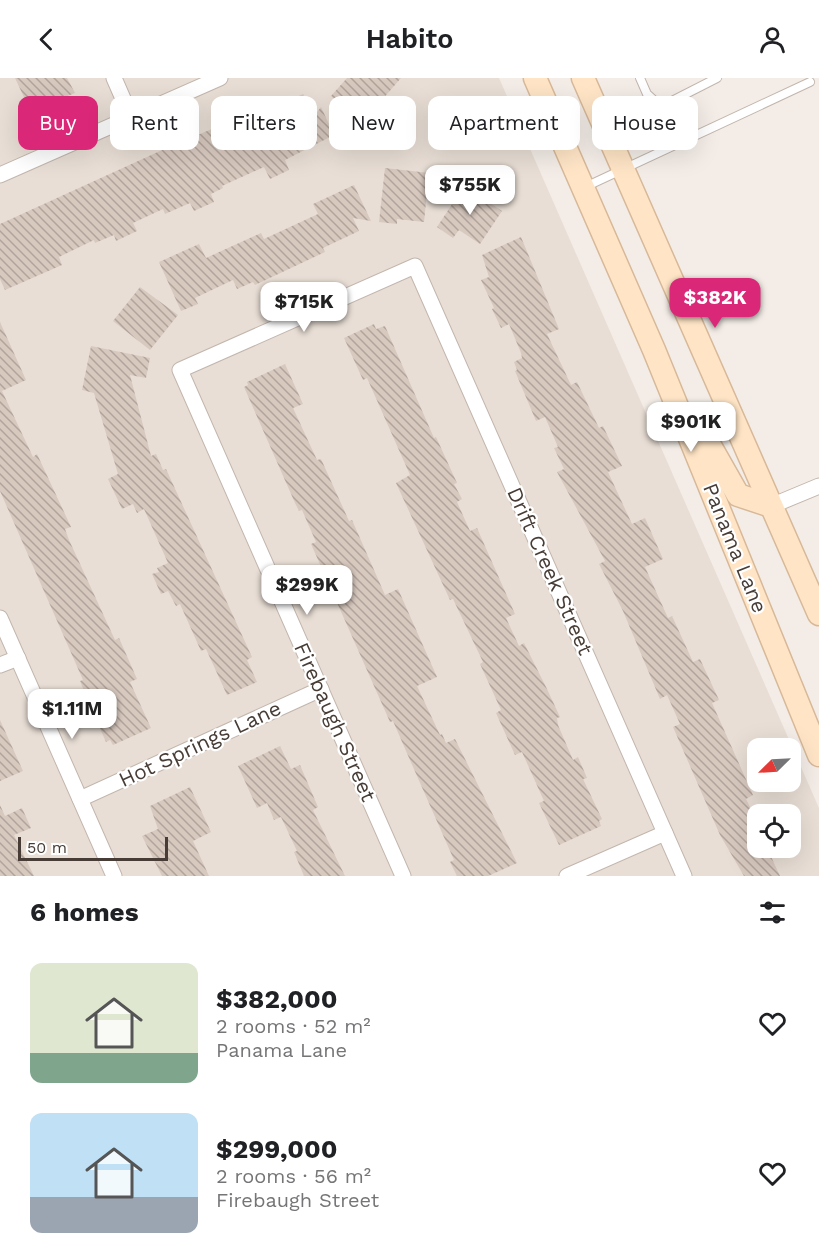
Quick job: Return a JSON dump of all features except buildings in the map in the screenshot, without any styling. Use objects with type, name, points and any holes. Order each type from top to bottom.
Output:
[{"type":"main road","name":"Panama Lane","points":[[535,78],[654,350],[819,755]]},
{"type":"main road","points":[[583,78],[819,614]]},
{"type":"main road","points":[[654,350],[738,495],[771,506]]},
{"type":"street","points":[[114,78],[122,96]]},
{"type":"street","points":[[179,96],[220,78]]},
{"type":"street","points":[[0,175],[110,126]]},
{"type":"street","name":"Firebaugh Street","points":[[403,876],[180,370],[415,266]]},
{"type":"street","name":"Drift Creek Street","points":[[415,266],[684,876]]},
{"type":"street","points":[[771,506],[819,486]]},
{"type":"street","points":[[0,618],[114,876]]},
{"type":"street","points":[[0,666],[18,658]]},
{"type":"street","name":"Hot Springs Lane","points":[[80,799],[321,689]]},
{"type":"street","points":[[567,876],[665,833]]},
{"type":"lane","points":[[640,78],[647,94],[658,104],[668,104],[717,78]]},
{"type":"lane","points":[[584,187],[810,82]]},
{"type":"shaded area","points":[[0,78],[499,78],[507,96],[428,96],[428,150],[531,150],[788,738],[747,738],[747,792],[801,792],[801,767],[819,808],[819,876],[0,876]]}]
